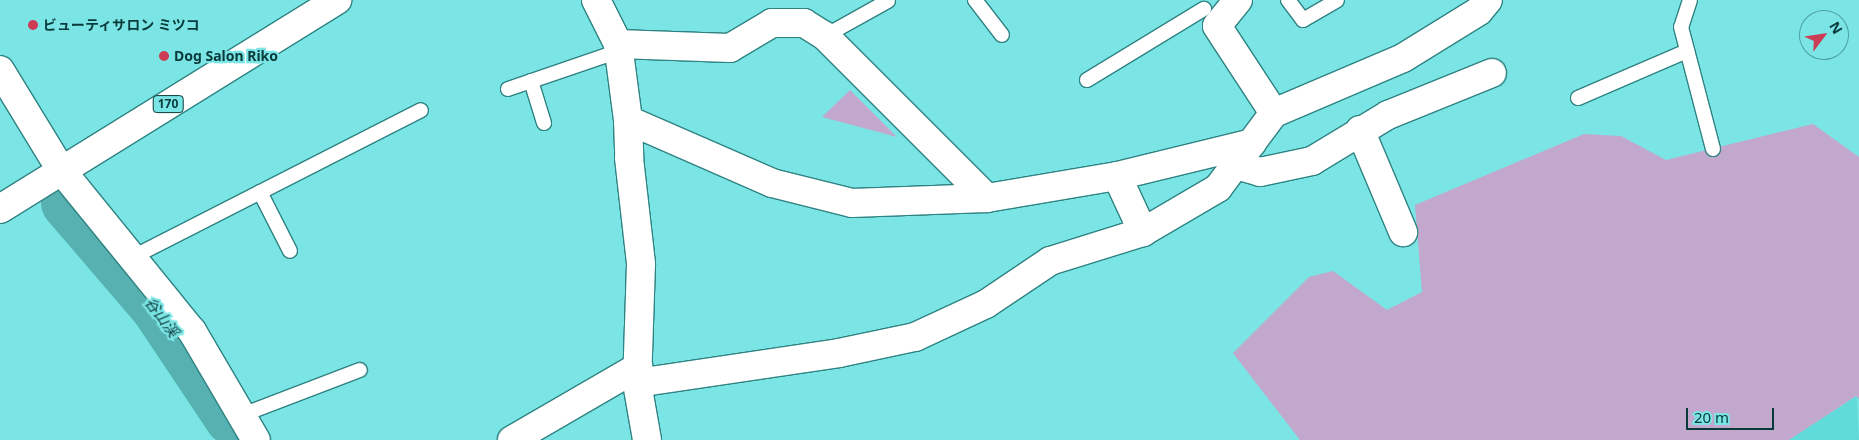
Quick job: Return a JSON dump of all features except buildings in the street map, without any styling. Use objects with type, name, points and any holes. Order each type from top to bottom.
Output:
[{"type":"main road","name":"170","points":[[0,209],[337,0]]},
{"type":"main road","points":[[596,0],[618,48],[628,120],[629,158],[641,264],[638,375],[647,440]]},
{"type":"main road","points":[[1238,0],[1206,12],[1274,113]]},
{"type":"main road","points":[[512,440],[638,375],[839,353],[916,337],[986,304],[1050,261],[1143,232],[1218,188],[1274,113],[1403,58],[1479,11],[1488,0]]},
{"type":"main road","points":[[618,48],[730,48],[772,23],[804,23],[825,36],[986,198]]},
{"type":"main road","points":[[0,70],[61,170],[134,257],[192,331],[256,440]]},
{"type":"main road","points":[[1236,165],[1260,172],[1312,161],[1360,130],[1388,115],[1492,74]]},
{"type":"main road","points":[[628,120],[772,183],[852,203],[986,198],[1117,176],[1252,143]]},
{"type":"main road","points":[[1360,130],[1403,232]]},
{"type":"main road","points":[[1117,176],[1143,232]]},
{"type":"lane","points":[[975,0],[1002,35]]},
{"type":"lane","points":[[1288,0],[1303,20],[1337,0]]},
{"type":"lane","points":[[1690,0],[1681,27],[1713,149]]},
{"type":"lane","points":[[825,36],[888,1]]},
{"type":"lane","points":[[1087,80],[1206,12]]},
{"type":"lane","points":[[508,89],[618,48]]},
{"type":"lane","points":[[1578,98],[1688,51]]},
{"type":"lane","points":[[531,81],[544,123]]},
{"type":"lane","points":[[134,257],[421,110]]},
{"type":"lane","points":[[260,192],[290,251]]},
{"type":"lane","points":[[242,415],[360,370]]},
{"type":"shaded area","points":[[850,90],[897,137],[822,117]]},
{"type":"shaded area","points":[[1813,124],[1859,157],[1859,399],[1856,396],[1789,440],[1300,440],[1233,353],[1309,277],[1333,271],[1387,310],[1422,292],[1415,205],[1584,134],[1621,136],[1666,160]]},
{"type":"shaded area","points":[[1857,396],[1859,440],[1789,440]]},
{"type":"waterway","name":"谷山渓","points":[[67,203],[157,308],[231,419]]},
{"type":"place","name":"ビューティサロン ミツコ","points":[[33,25]]},
{"type":"place","name":"Dog Salon Riko","points":[[164,56]]}]
